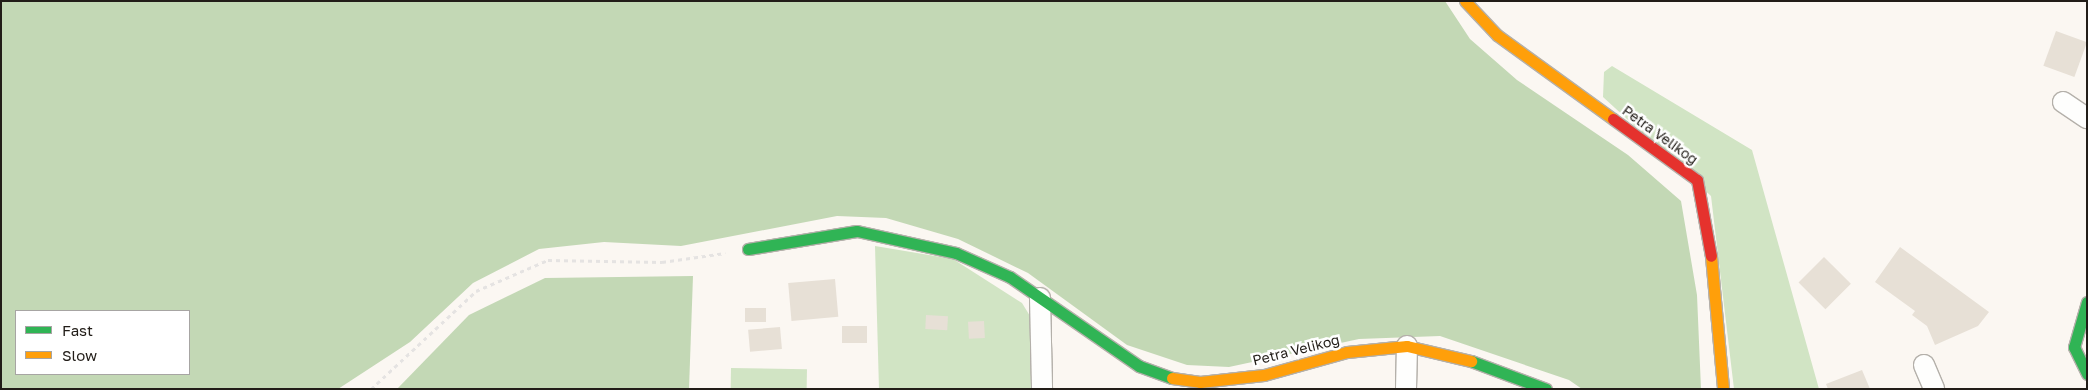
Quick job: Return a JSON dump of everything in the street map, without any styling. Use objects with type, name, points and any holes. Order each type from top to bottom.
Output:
[{"type":"street","name":"Petra Velikog","points":[[1465,1],[1497,35],[1697,180],[1712,261],[1723,389]]},
{"type":"street","points":[[2063,102],[2087,118]]},
{"type":"street","name":"Petra Velikog","points":[[748,249],[827,233],[857,231],[891,236],[963,256],[1010,277],[1139,366],[1200,382],[1264,375],[1347,352],[1407,346],[1450,354],[1546,389]]},
{"type":"street","points":[[1040,298],[1042,389]]},
{"type":"street","points":[[2087,302],[2074,347],[2087,374]]},
{"type":"street","points":[[1406,389],[1407,346]]},
{"type":"street","points":[[1924,365],[1934,389]]},
{"type":"path","points":[[371,389],[476,292],[548,260],[662,262],[748,249]]},
{"type":"green space","points":[[1,1],[1445,1],[1470,39],[1517,80],[1628,155],[1681,201],[1697,295],[1701,389],[1582,389],[1569,380],[1440,336],[1359,339],[1229,367],[1187,365],[1127,345],[1028,273],[958,239],[886,218],[837,216],[681,246],[604,242],[539,249],[473,283],[410,342],[338,389],[1,389]]},
{"type":"green space","points":[[1612,66],[1752,150],[1819,389],[1734,389],[1711,196],[1603,97],[1604,72]]},
{"type":"green space","points":[[875,246],[953,259],[1022,303],[1030,316],[1031,389],[879,389]]},
{"type":"green space","points":[[693,276],[689,389],[397,389],[469,315],[545,278]]},
{"type":"green space","points":[[731,368],[807,369],[807,389],[731,389]]},
{"type":"building","points":[[2056,31],[2087,42],[2074,77],[2043,66]]},
{"type":"building","points":[[1900,247],[1989,312],[1978,326],[1935,345],[1927,326],[1912,315],[1915,311],[1875,282]]},
{"type":"building","points":[[1824,257],[1851,284],[1825,309],[1799,282]]},
{"type":"building","points":[[835,279],[838,317],[791,321],[788,283]]},
{"type":"building","points":[[745,308],[766,308],[766,322],[745,322]]},
{"type":"building","points":[[926,315],[948,316],[947,330],[925,329]]},
{"type":"building","points":[[984,321],[985,338],[969,339],[968,322]]},
{"type":"building","points":[[842,326],[867,326],[867,343],[842,343]]},
{"type":"building","points":[[780,327],[782,349],[750,352],[748,330]]},
{"type":"building","points":[[1862,370],[1870,389],[1828,389],[1826,384]]},
{"type":"traffic: fast","points":[[748,249],[857,231],[956,253],[1010,277],[1139,366],[1172,378]]},
{"type":"traffic: fast","points":[[2087,302],[2074,347],[2087,374]]},
{"type":"traffic: fast","points":[[1471,361],[1546,389]]},
{"type":"traffic: slow","points":[[1465,1],[1497,35],[1613,119]]},
{"type":"traffic: slow","points":[[1711,256],[1723,389]]},
{"type":"traffic: slow","points":[[1172,378],[1200,382],[1264,375],[1347,352],[1407,346],[1471,361]]},
{"type":"traffic: jam","points":[[1613,119],[1697,180],[1711,256]]}]
